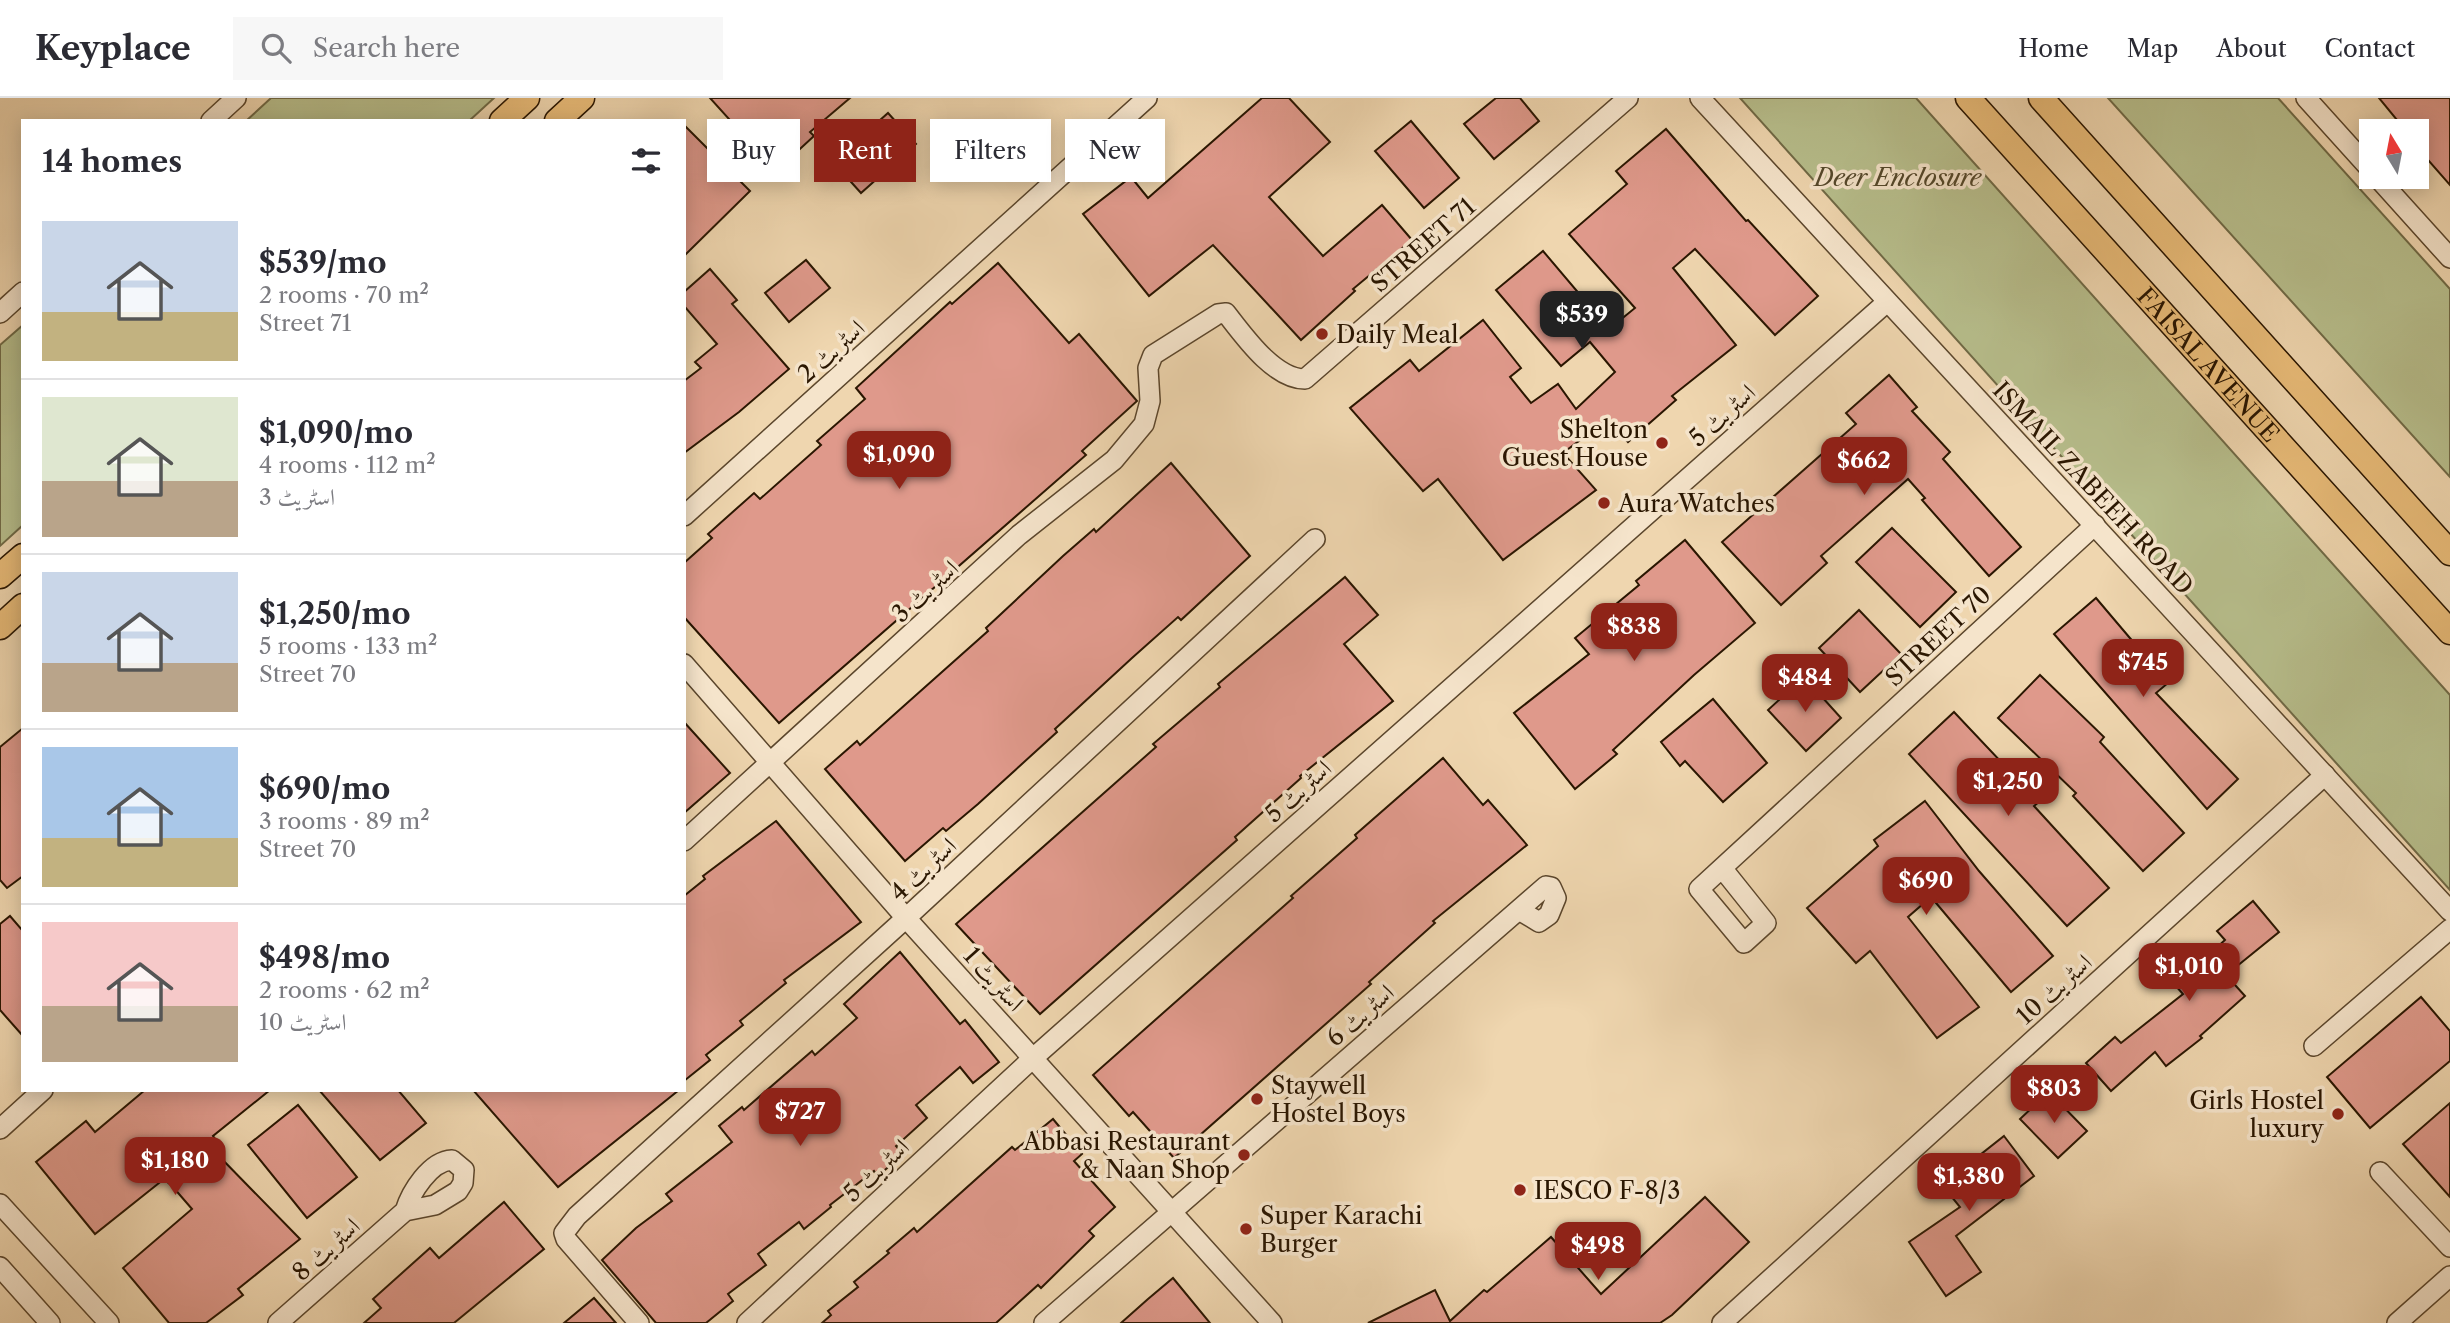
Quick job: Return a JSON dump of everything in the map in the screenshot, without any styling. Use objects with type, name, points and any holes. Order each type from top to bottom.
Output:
[{"type":"main road","points":[[504,119],[527,98]]},
{"type":"main road","points":[[559,119],[582,98]]},
{"type":"main road","name":"FAISAL AVENUE","points":[[1968,98],[2450,632]]},
{"type":"main road","points":[[2041,98],[2450,553]]},
{"type":"main road","points":[[0,576],[21,557]]},
{"type":"main road","points":[[0,627],[21,608]]},
{"type":"street","points":[[213,119],[236,98]]},
{"type":"street","name":"اسٹریٹ 2","points":[[686,514],[1147,98]]},
{"type":"street","name":"STREET 71","points":[[1153,355],[1218,314],[1226,313],[1275,366],[1292,379],[1305,379],[1628,98]]},
{"type":"street","name":"ISMAIL ZABEEH ROAD","points":[[1700,98],[2450,911]]},
{"type":"street","points":[[2315,101],[2359,155]]},
{"type":"street","points":[[2388,189],[2448,253]]},
{"type":"street","points":[[0,313],[21,294]]},
{"type":"street","name":"اسٹریٹ 5","points":[[747,1323],[1032,1059],[1887,302]]},
{"type":"street","name":"اسٹریٹ 3","points":[[686,839],[1019,535],[1114,460],[1144,424],[1150,401],[1149,368],[1153,355]]},
{"type":"street","name":"STREET 70","points":[[1722,869],[2095,525]]},
{"type":"street","name":"اسٹریٹ 4","points":[[639,1323],[566,1240],[564,1233],[577,1216],[906,918],[1315,539]]},
{"type":"street","name":"اسٹریٹ 1","points":[[686,666],[906,918],[1272,1323]]},
{"type":"street","name":"اسٹریٹ 10","points":[[1722,1323],[2325,775]]},
{"type":"street","name":"اسٹریٹ 6","points":[[1044,1323],[1518,910]]},
{"type":"street","points":[[2314,1046],[2450,929]]},
{"type":"street","points":[[0,1129],[41,1092]]},
{"type":"street","points":[[2380,1172],[2450,1247]]},
{"type":"street","points":[[0,1204],[109,1323]]},
{"type":"street","name":"اسٹریٹ 8","points":[[278,1323],[405,1211]]},
{"type":"street","points":[[0,1267],[50,1323]]},
{"type":"street","points":[[2397,1323],[2450,1276]]},
{"type":"green space","points":[[271,98],[494,98],[471,119],[248,119]]},
{"type":"green space","name":"Deer Enclosure","points":[[1740,98],[1916,98],[2450,695],[2450,890]]},
{"type":"green space","points":[[2108,98],[2278,98],[2450,289],[2450,477]]},
{"type":"green space","points":[[21,327],[21,527],[0,546],[0,345]]},
{"type":"building","points":[[710,98],[850,98],[825,119],[814,119],[814,129],[810,132],[814,136],[800,149],[800,119],[729,119]]},
{"type":"building","points":[[1262,98],[1289,98],[1330,142],[1269,197],[1323,256],[1382,205],[1412,240],[1353,289],[1355,291],[1301,340],[1213,245],[1149,296],[1083,214],[1125,182],[1135,182],[1148,198]]},
{"type":"building","points":[[1496,98],[1520,98],[1539,121],[1494,159],[1464,124]]},
{"type":"building","points":[[2379,98],[2450,98],[2450,185],[2429,161],[2429,119],[2396,119]]},
{"type":"building","points":[[888,113],[893,119],[881,119]]},
{"type":"building","points":[[1411,121],[1459,178],[1424,208],[1375,151]]},
{"type":"building","points":[[686,127],[707,148],[707,182],[741,182],[750,191],[686,254]]},
{"type":"building","points":[[1666,129],[1746,221],[1748,220],[1818,296],[1775,335],[1695,249],[1673,268],[1736,345],[1672,396],[1676,400],[1628,442],[1607,420],[1563,453],[1596,490],[1503,560],[1438,479],[1423,491],[1350,408],[1410,360],[1419,371],[1483,320],[1521,368],[1510,377],[1531,403],[1558,384],[1576,409],[1615,372],[1590,342],[1561,366],[1496,290],[1543,251],[1609,329],[1635,308],[1569,234],[1627,184],[1616,171]]},
{"type":"building","points":[[851,182],[873,182],[861,193]]},
{"type":"building","points":[[806,260],[830,288],[789,322],[765,293]]},
{"type":"building","points":[[998,263],[1069,343],[1079,334],[1137,401],[1082,451],[1086,455],[779,723],[686,619],[686,561],[712,538],[708,534],[754,493],[760,499],[821,445],[817,441],[865,399],[856,388],[950,302],[952,304]]},
{"type":"building","points":[[710,269],[737,300],[732,304],[789,369],[739,412],[686,452],[686,379],[701,368],[695,362],[717,344],[686,308],[686,290]]},
{"type":"building","points":[[1889,375],[1917,407],[1912,411],[1950,452],[1943,459],[2021,547],[1989,576],[1922,500],[1925,498],[1908,479],[1821,556],[1827,563],[1781,605],[1722,542],[1856,424],[1846,413]]},
{"type":"building","points":[[1171,463],[1250,556],[1181,620],[1178,617],[1132,658],[1055,729],[1057,732],[978,804],[946,831],[943,828],[905,861],[825,769],[857,741],[860,745],[988,631],[986,628],[1063,556],[1094,529],[1096,532]]},
{"type":"building","points":[[1892,528],[1956,592],[1920,627],[1856,562]]},
{"type":"building","points":[[1685,540],[1755,623],[1694,675],[1613,750],[1617,754],[1575,789],[1514,713],[1589,654],[1575,638],[1639,585],[1636,581]]},
{"type":"building","points":[[1345,577],[1378,615],[1344,644],[1393,701],[1300,776],[1301,778],[1235,837],[1237,840],[1040,1014],[956,924],[1156,747],[1153,744],[1220,687],[1218,684]]},
{"type":"building","points":[[2096,598],[2168,683],[2156,693],[2238,779],[2207,809],[2054,634]]},
{"type":"building","points":[[1859,610],[1901,654],[1860,692],[1819,648]]},
{"type":"building","points":[[2040,675],[2104,737],[2100,742],[2184,833],[2143,871],[2073,796],[2076,793],[1998,718]]},
{"type":"building","points":[[1804,677],[1841,718],[1806,751],[1768,710]]},
{"type":"building","points":[[1713,699],[1767,763],[1723,802],[1685,761],[1680,766],[1661,742]]},
{"type":"building","points":[[1954,712],[2039,802],[2034,806],[2109,888],[2067,926],[1909,754]]},
{"type":"building","points":[[686,724],[730,773],[686,811]]},
{"type":"building","points":[[21,730],[21,878],[7,888],[0,880],[0,747]]},
{"type":"building","points":[[1443,758],[1483,805],[1488,800],[1527,845],[1433,921],[1435,923],[1369,982],[1371,984],[1174,1158],[1133,1112],[1129,1116],[1093,1075],[1293,898],[1291,896],[1357,838],[1355,835]]},
{"type":"building","points":[[1925,801],[1979,871],[2053,956],[2011,992],[1931,897],[1908,917],[1979,1007],[1937,1038],[1870,951],[1856,963],[1807,908],[1878,846],[1874,840]]},
{"type":"building","points":[[776,821],[861,922],[784,980],[786,983],[740,1021],[743,1025],[706,1055],[710,1060],[686,1079],[686,894],[705,879],[703,876]]},
{"type":"building","points":[[2253,901],[2279,932],[2226,975],[2245,996],[2200,1036],[2202,1038],[2166,1066],[2155,1052],[2111,1091],[2086,1063],[2115,1037],[2121,1043],[2183,994],[2175,985],[2225,940],[2217,931]]},
{"type":"building","points":[[10,916],[21,929],[21,1034],[0,1010],[0,924]]},
{"type":"building","points":[[900,952],[960,1024],[965,1020],[999,1062],[973,1083],[960,1067],[916,1105],[927,1118],[896,1146],[903,1154],[878,1176],[874,1171],[804,1229],[799,1222],[758,1254],[766,1265],[728,1294],[733,1301],[706,1323],[656,1323],[602,1260],[636,1228],[672,1201],[666,1194],[732,1142],[719,1126],[742,1107],[744,1110],[812,1051],[815,1055],[857,1018],[844,1004]]},
{"type":"building","points":[[2421,997],[2450,1031],[2450,1061],[2370,1128],[2327,1077]]},
{"type":"building","points":[[143,1092],[268,1092],[213,1136],[222,1148],[216,1153],[300,1239],[238,1289],[243,1295],[206,1323],[169,1323],[123,1268],[192,1209],[164,1179],[95,1234],[36,1162],[86,1121],[95,1132]]},
{"type":"building","points":[[321,1092],[400,1092],[426,1123],[380,1160]]},
{"type":"building","points":[[475,1092],[677,1092],[558,1187]]},
{"type":"building","points":[[2049,1092],[2087,1131],[2058,1158],[2020,1119]]},
{"type":"building","points":[[2450,1103],[2450,1197],[2403,1144]]},
{"type":"building","points":[[298,1105],[357,1177],[307,1218],[248,1145]]},
{"type":"building","points":[[1053,1119],[1082,1154],[1074,1161],[1115,1207],[1089,1231],[1094,1236],[1041,1288],[1038,1285],[996,1323],[822,1323],[831,1315],[828,1311],[858,1287],[854,1282],[889,1253],[887,1251],[914,1228],[917,1232],[1012,1147],[1015,1150]]},
{"type":"building","points":[[2004,1136],[2034,1176],[1956,1236],[1981,1272],[1946,1296],[1909,1242],[1960,1207],[1942,1185]]},
{"type":"building","points":[[1705,1197],[1749,1242],[1672,1315],[1660,1323],[1368,1323],[1435,1290],[1450,1321],[1551,1237],[1601,1294]]},
{"type":"building","points":[[504,1202],[544,1249],[454,1323],[364,1323],[381,1308],[373,1299],[430,1248],[439,1258]]},
{"type":"building","points":[[1173,1278],[1210,1323],[1121,1323],[1148,1299]]},
{"type":"building","points":[[594,1298],[616,1323],[564,1323]]},
{"type":"place","name":"Daily Meal","points":[[1322,334]]},
{"type":"place","name":"Shelton Guest House","points":[[1662,443]]},
{"type":"place","name":"Aura Watches","points":[[1604,503]]},
{"type":"place","name":"Staywell Hostel Boys","points":[[1257,1099]]},
{"type":"place","name":"Girls Hostel luxury","points":[[2338,1114]]},
{"type":"place","name":"Abbasi Restaurant & Naan Shop","points":[[1244,1155]]},
{"type":"place","name":"IESCO F-8/3","points":[[1520,1190]]},
{"type":"place","name":"Super Karachi Burger","points":[[1246,1229]]}]
